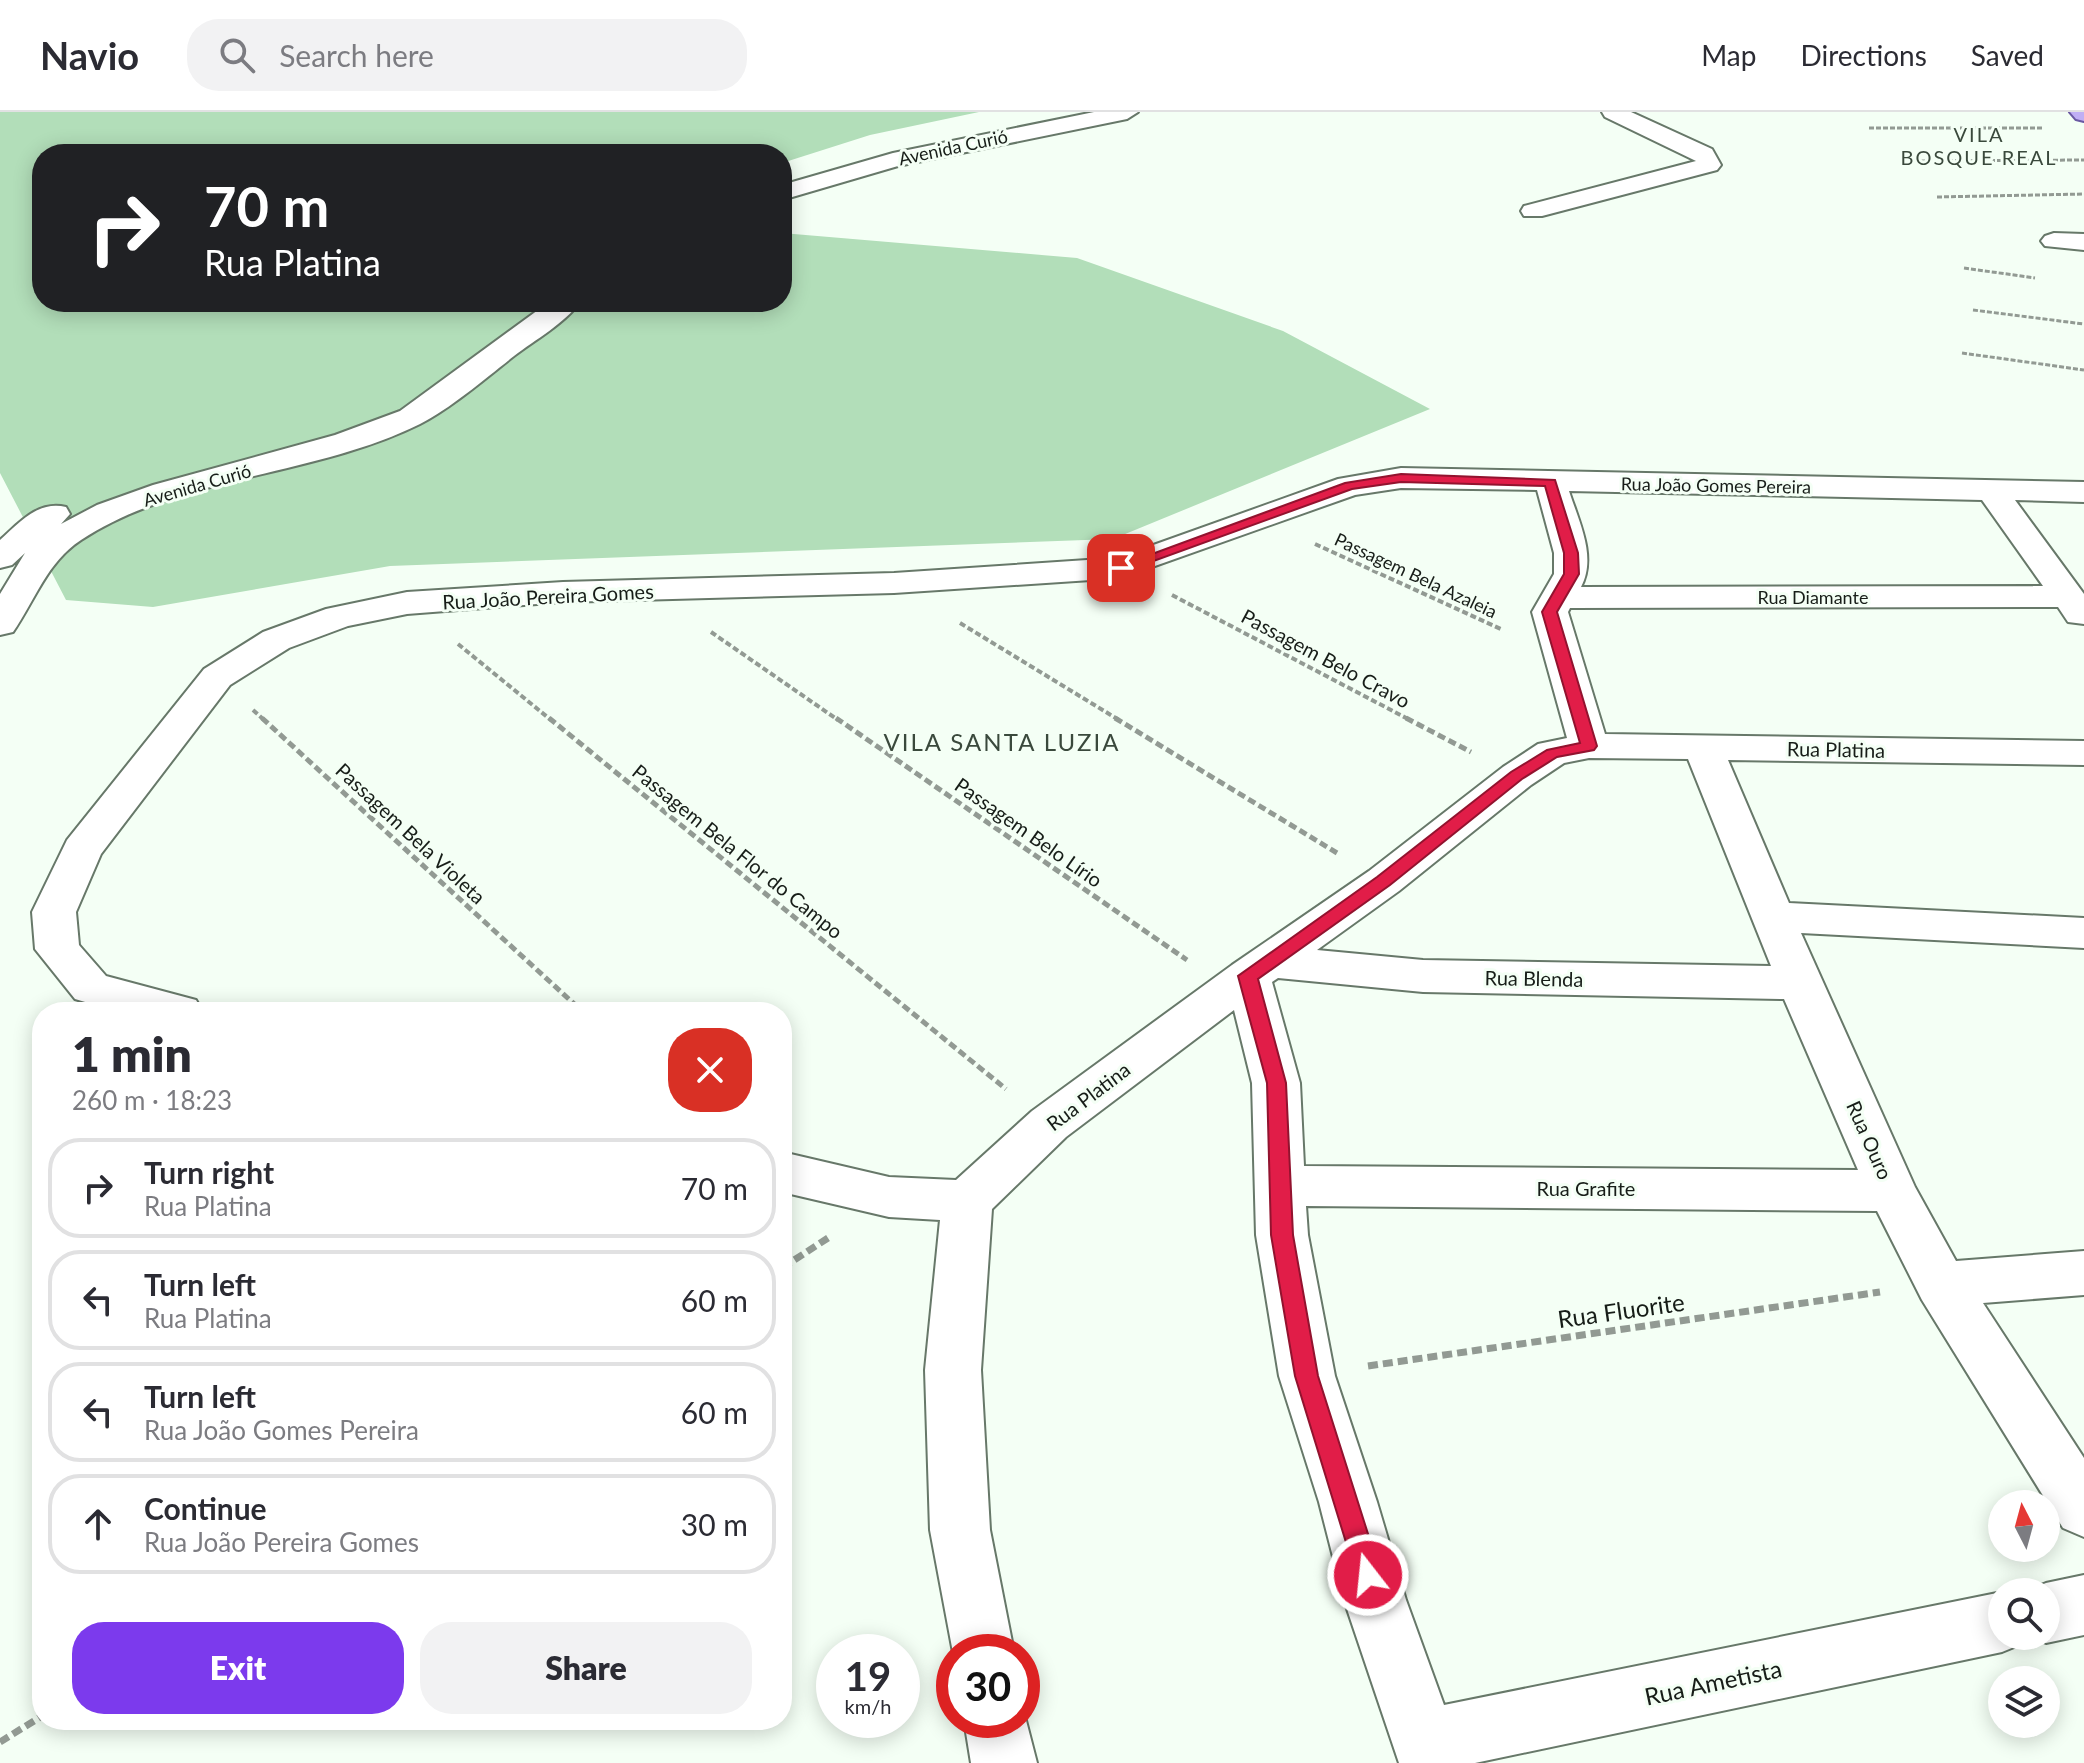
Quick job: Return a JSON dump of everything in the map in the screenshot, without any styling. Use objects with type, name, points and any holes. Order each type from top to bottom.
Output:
[{"type":"street","name":"Avenida Curió","points":[[792,190],[893,160],[1127,112]]},
{"type":"street","points":[[1533,211],[1709,165],[1704,154],[1613,112]]},
{"type":"street","points":[[2054,241],[2084,242]]},
{"type":"street","name":"Avenida Curió","points":[[0,624],[39,558],[68,533],[164,492],[346,442],[411,417],[553,312]]},
{"type":"street","name":"Avenida Curió","points":[[0,558],[43,520],[86,498],[139,481],[329,435],[435,400]]},
{"type":"street","name":"Rua João Gomes Pereira","points":[[1349,486],[1401,478],[2084,492]]},
{"type":"street","points":[[1551,483],[1571,553],[1571,574],[1550,612],[1589,746]]},
{"type":"street","name":"Rua João Pereira Gomes","points":[[143,1002],[91,988],[57,949],[54,912],[82,850],[217,677],[276,640],[339,617],[407,603],[563,592],[894,583],[1121,568],[1349,486]]},
{"type":"street","points":[[1991,490],[2076,607]]},
{"type":"street","name":"Rua Diamante","points":[[1558,598],[2076,607]]},
{"type":"street","name":"Rua Platina","points":[[967,1201],[1049,1124],[1384,881],[1517,776],[1552,753],[1589,746],[2084,753]]},
{"type":"street","name":"Rua Ouro","points":[[1703,747],[1776,917],[1800,983],[1892,1191],[1941,1284],[2084,1509]]},
{"type":"street","points":[[1776,917],[2084,933]]},
{"type":"street","points":[[1249,976],[1276,1083],[1284,1248],[1307,1376],[1348,1502],[1375,1600],[1428,1752]]},
{"type":"street","name":"Rua Blenda","points":[[1249,976],[1800,983]]},
{"type":"street","points":[[792,1174],[889,1197],[967,1201],[953,1370],[960,1530],[980,1634]]},
{"type":"street","name":"Rua Grafite","points":[[1280,1186],[1892,1191]]},
{"type":"street","points":[[1941,1284],[2084,1273]]},
{"type":"street","points":[[2060,1610],[2084,1605]]},
{"type":"street","name":"Rua Ametista","points":[[1428,1752],[1988,1625]]},
{"type":"street","points":[[999,1738],[1004,1763]]},
{"type":"path","points":[[1869,128],[2053,128]]},
{"type":"path","points":[[1913,161],[2084,160]]},
{"type":"path","points":[[1937,197],[2084,194]]},
{"type":"path","points":[[1964,268],[2039,278]]},
{"type":"path","points":[[1973,310],[2084,324]]},
{"type":"path","points":[[1962,353],[2084,370]]},
{"type":"path","name":"Passagem Bela Azaleia","points":[[1260,518],[1561,657]]},
{"type":"path","name":"Passagem Belo Cravo","points":[[1121,568],[1517,776]]},
{"type":"path","points":[[894,583],[1384,881]]},
{"type":"path","name":"Passagem Belo Lírio","points":[[651,590],[1249,976]]},
{"type":"path","name":"Passagem Bela Flor do Campo","points":[[407,603],[1049,1124]]},
{"type":"path","name":"Passagem Bela Violeta","points":[[217,677],[572,1002]]},
{"type":"path","name":"Rua Fluorite","points":[[1307,1376],[1941,1284]]},
{"type":"path","points":[[0,1742],[32,1722]]},
{"type":"green space","points":[[0,112],[979,112],[870,135],[792,160],[792,144],[32,144],[32,312],[792,312],[792,234],[1077,258],[1283,331],[1430,409],[1113,539],[390,566],[153,607],[66,600],[0,473]]},
{"type":"district","name":"VILA BOSQUE REAL","points":[[1979,146]]},
{"type":"district","name":"VILA SANTA LUZIA","points":[[1002,741]]},
{"type":"route","points":[[1121,568],[1349,486],[1401,478],[1551,483],[1571,553],[1571,574],[1550,612],[1589,746],[1552,753],[1517,776],[1384,881],[1248,976],[1276,1083],[1282,1235],[1307,1376],[1368,1575]]}]
